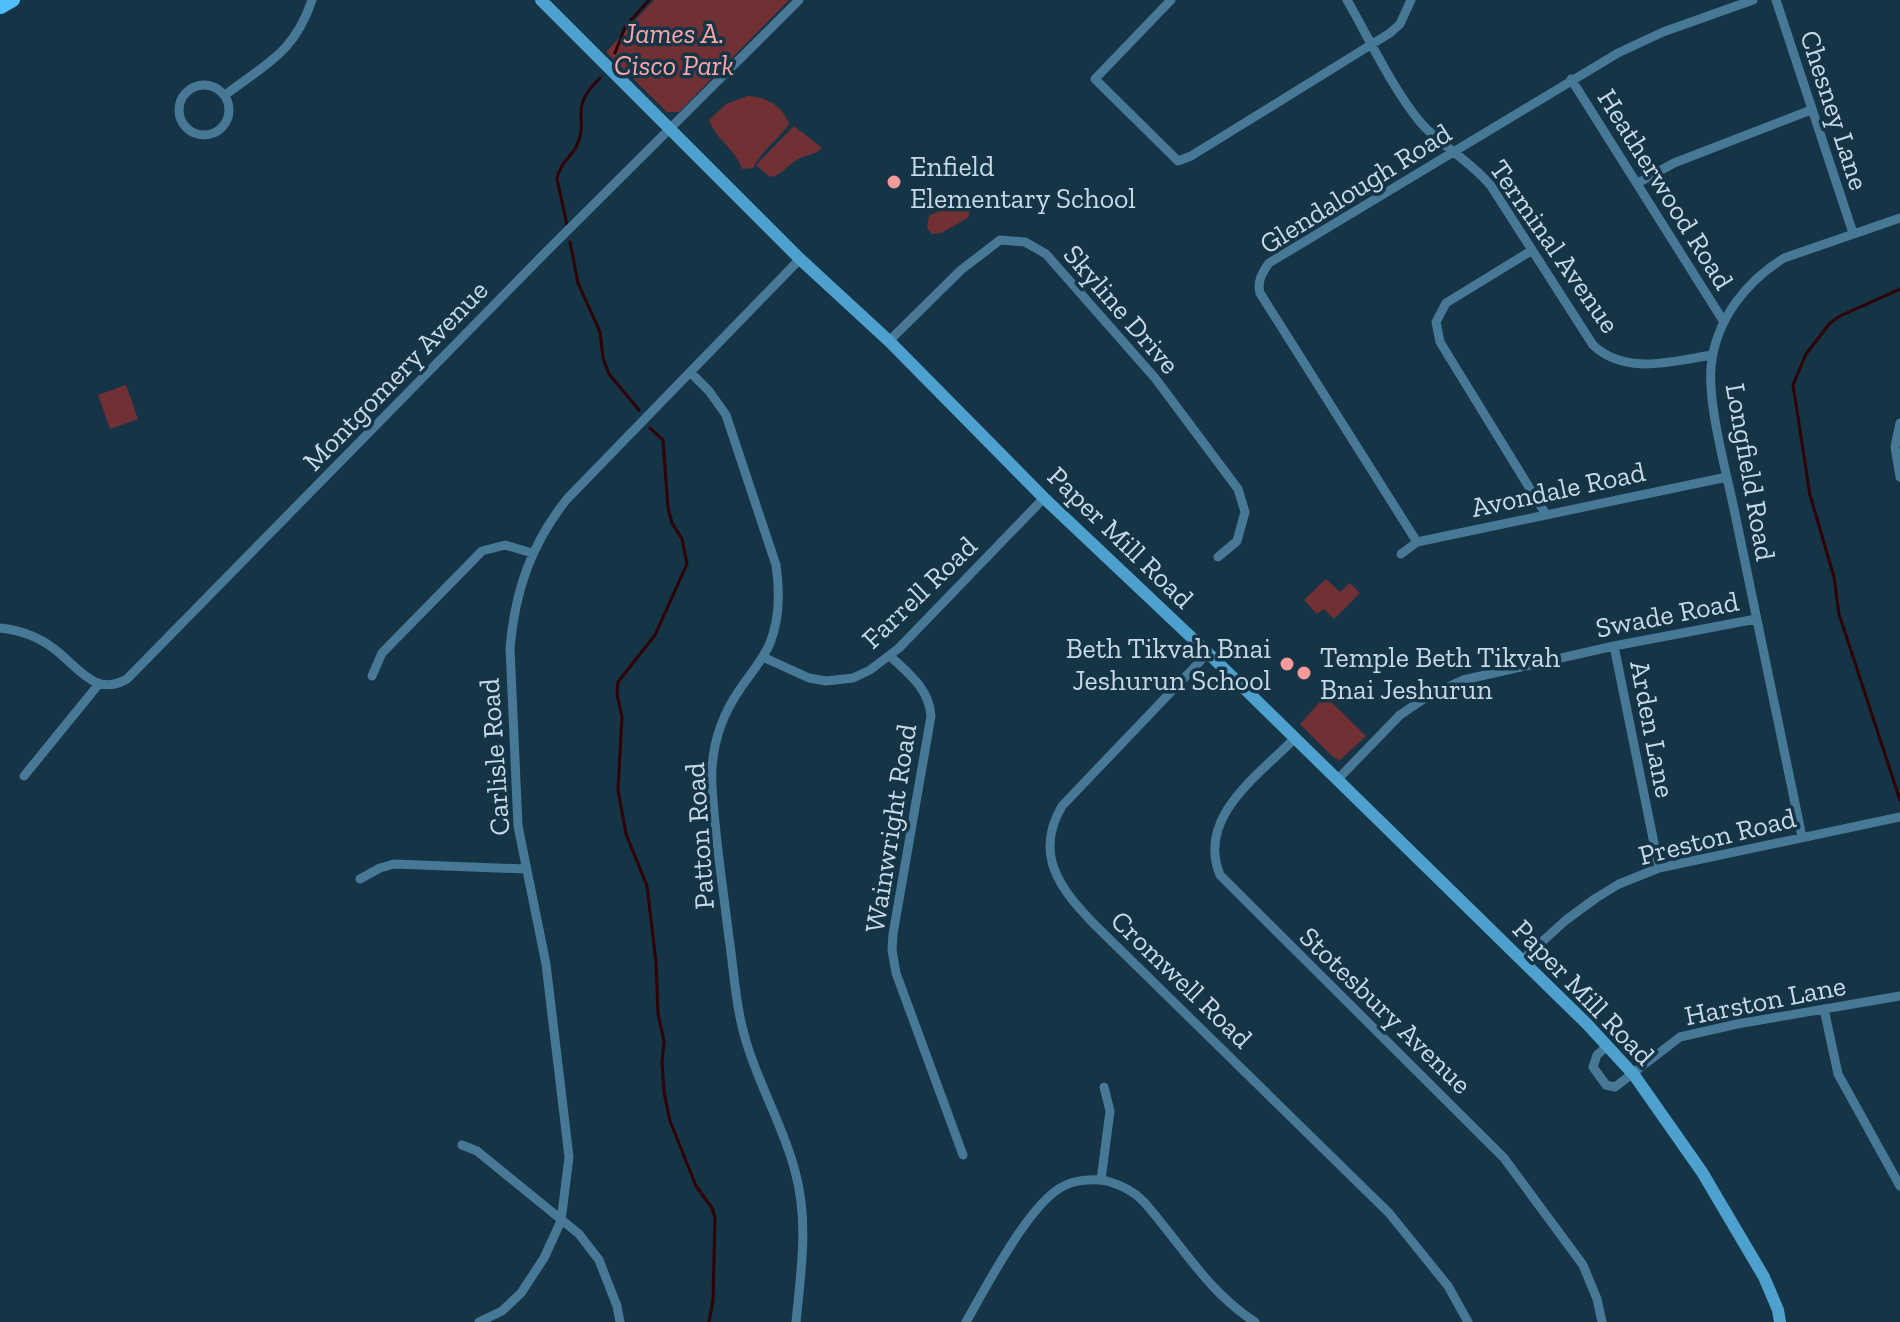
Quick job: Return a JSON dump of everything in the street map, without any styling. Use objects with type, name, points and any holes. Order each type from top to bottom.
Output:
[{"type":"main road","name":"Paper Mill Road","points":[[541,0],[800,259],[889,341],[1044,498],[1208,653],[1607,1046],[1634,1075],[1702,1172],[1764,1277],[1780,1322]]},
{"type":"street","points":[[225,95],[291,44],[312,0]]},
{"type":"street","name":"Montgomery Avenue","points":[[98,685],[119,683],[136,671],[530,268],[799,0]]},
{"type":"street","points":[[1171,0],[1095,79],[1178,161],[1191,156],[1400,24],[1411,0]]},
{"type":"street","name":"Terminal Avenue","points":[[1347,0],[1421,123],[1478,170],[1491,186],[1587,339],[1607,356],[1639,364],[1712,355]]},
{"type":"street","name":"Glendalough Road","points":[[1417,542],[1258,286],[1262,272],[1269,263],[1571,79],[1663,32],[1753,0]]},
{"type":"street","name":"Chesney Lane","points":[[1776,0],[1853,233]]},
{"type":"street","name":"Heatherwood Road","points":[[1571,79],[1724,322]]},
{"type":"street","points":[[210,85],[225,95],[230,112],[222,128],[215,133],[199,135],[184,126],[180,103],[193,87],[210,85]]},
{"type":"street","points":[[1638,183],[1674,163],[1811,110]]},
{"type":"street","name":"Longfield Road","points":[[1802,837],[1710,386],[1712,355],[1724,322],[1747,289],[1768,268],[1784,258],[1900,218]]},
{"type":"street","name":"Skyline Drive","points":[[889,341],[961,270],[1000,240],[1025,242],[1046,254],[1155,378],[1238,489],[1245,512],[1237,541],[1218,557]]},
{"type":"street","points":[[1531,251],[1446,303],[1436,322],[1440,342],[1545,513]]},
{"type":"street","name":"Carlisle Road","points":[[479,1322],[502,1311],[526,1288],[561,1221],[568,1177],[567,1135],[546,964],[518,826],[510,648],[516,599],[532,553],[551,519],[567,499],[800,259]]},
{"type":"street","name":"Patton Road","points":[[690,372],[726,415],[776,565],[779,591],[774,631],[763,657],[738,692],[721,725],[714,753],[712,785],[722,885],[744,1035],[791,1156],[800,1194],[804,1235],[796,1322]]},
{"type":"street","points":[[1900,423],[1895,447],[1900,477]]},
{"type":"street","name":"Avondale Road","points":[[1401,554],[1417,542],[1727,477]]},
{"type":"street","name":"Farrell Road","points":[[763,657],[809,678],[831,681],[859,675],[890,656],[1044,498]]},
{"type":"street","points":[[372,676],[382,653],[482,551],[491,546],[505,545],[532,553]]},
{"type":"street","name":"Swade Road","points":[[1337,780],[1400,715],[1463,680],[1614,646],[1756,619]]},
{"type":"street","points":[[0,628],[45,642],[98,685],[24,776]]},
{"type":"street","name":"Arden Lane","points":[[1614,646],[1659,868]]},
{"type":"street","name":"Cromwell Road","points":[[1208,653],[1062,806],[1054,824],[1051,847],[1056,876],[1066,894],[1095,925],[1389,1213],[1448,1286],[1468,1322]]},
{"type":"street","name":"Wainwright Road","points":[[890,656],[922,688],[931,716],[893,934],[893,957],[896,973],[963,1155]]},
{"type":"street","name":"Stotesbury Avenue","points":[[1295,738],[1223,814],[1214,846],[1220,875],[1504,1158],[1583,1265],[1597,1299],[1602,1322]]},
{"type":"street","name":"Preston Road","points":[[1522,960],[1566,920],[1596,898],[1619,884],[1659,868],[1900,817]]},
{"type":"street","points":[[360,879],[394,864],[525,869]]},
{"type":"street","name":"Harston Lane","points":[[1634,1075],[1680,1037],[1900,996]]},
{"type":"street","points":[[1824,1009],[1838,1074],[1900,1186]]},
{"type":"street","points":[[1607,1046],[1597,1055],[1593,1067],[1606,1085],[1615,1087],[1634,1075]]},
{"type":"street","points":[[1101,1180],[1110,1111],[1104,1087]]},
{"type":"street","points":[[462,1145],[477,1151],[579,1234],[599,1260],[620,1322]]},
{"type":"street","points":[[967,1322],[1009,1249],[1051,1195],[1067,1185],[1101,1180],[1125,1188],[1143,1201],[1207,1283],[1255,1322]]},
{"type":"green space","name":"James A. Cisco Park","points":[[654,0],[789,0],[679,112],[667,112],[606,52]]},
{"type":"green space","points":[[748,96],[773,104],[783,112],[789,124],[753,168],[742,169],[709,120],[726,104]]},
{"type":"green space","points":[[794,126],[822,148],[770,177],[756,165]]},
{"type":"green space","points":[[962,199],[971,206],[968,218],[941,233],[932,234],[927,228],[929,216]]},
{"type":"green space","points":[[126,385],[138,419],[110,429],[98,395]]},
{"type":"green space","points":[[1326,579],[1340,592],[1350,583],[1360,593],[1334,619],[1324,609],[1317,614],[1304,600]]},
{"type":"green space","points":[[1325,696],[1366,736],[1340,760],[1334,758],[1300,724]]},
{"type":"waterway","points":[[615,53],[625,27],[649,0]]},
{"type":"waterway","points":[[567,225],[557,179],[580,137],[584,99],[600,78]]},
{"type":"waterway","points":[[570,242],[578,283],[600,332],[603,358],[609,374],[639,410]]},
{"type":"waterway","points":[[1900,289],[1830,323],[1806,354],[1793,385],[1810,495],[1834,577],[1839,614],[1900,800]]},
{"type":"waterway","points":[[650,428],[663,440],[668,508],[672,523],[682,539],[687,564],[655,635],[618,682],[622,717],[618,790],[626,834],[647,886],[656,962],[658,1014],[664,1041],[664,1092],[670,1121],[696,1186],[712,1208],[715,1218],[713,1300],[709,1322]]},
{"type":"place","name":"Enfield Elementary School","points":[[894,182]]},
{"type":"place","name":"Beth Tikvah Bnai Jeshurun School","points":[[1287,664]]},
{"type":"place","name":"Temple Beth Tikvah Bnai Jeshurun","points":[[1304,673]]}]
